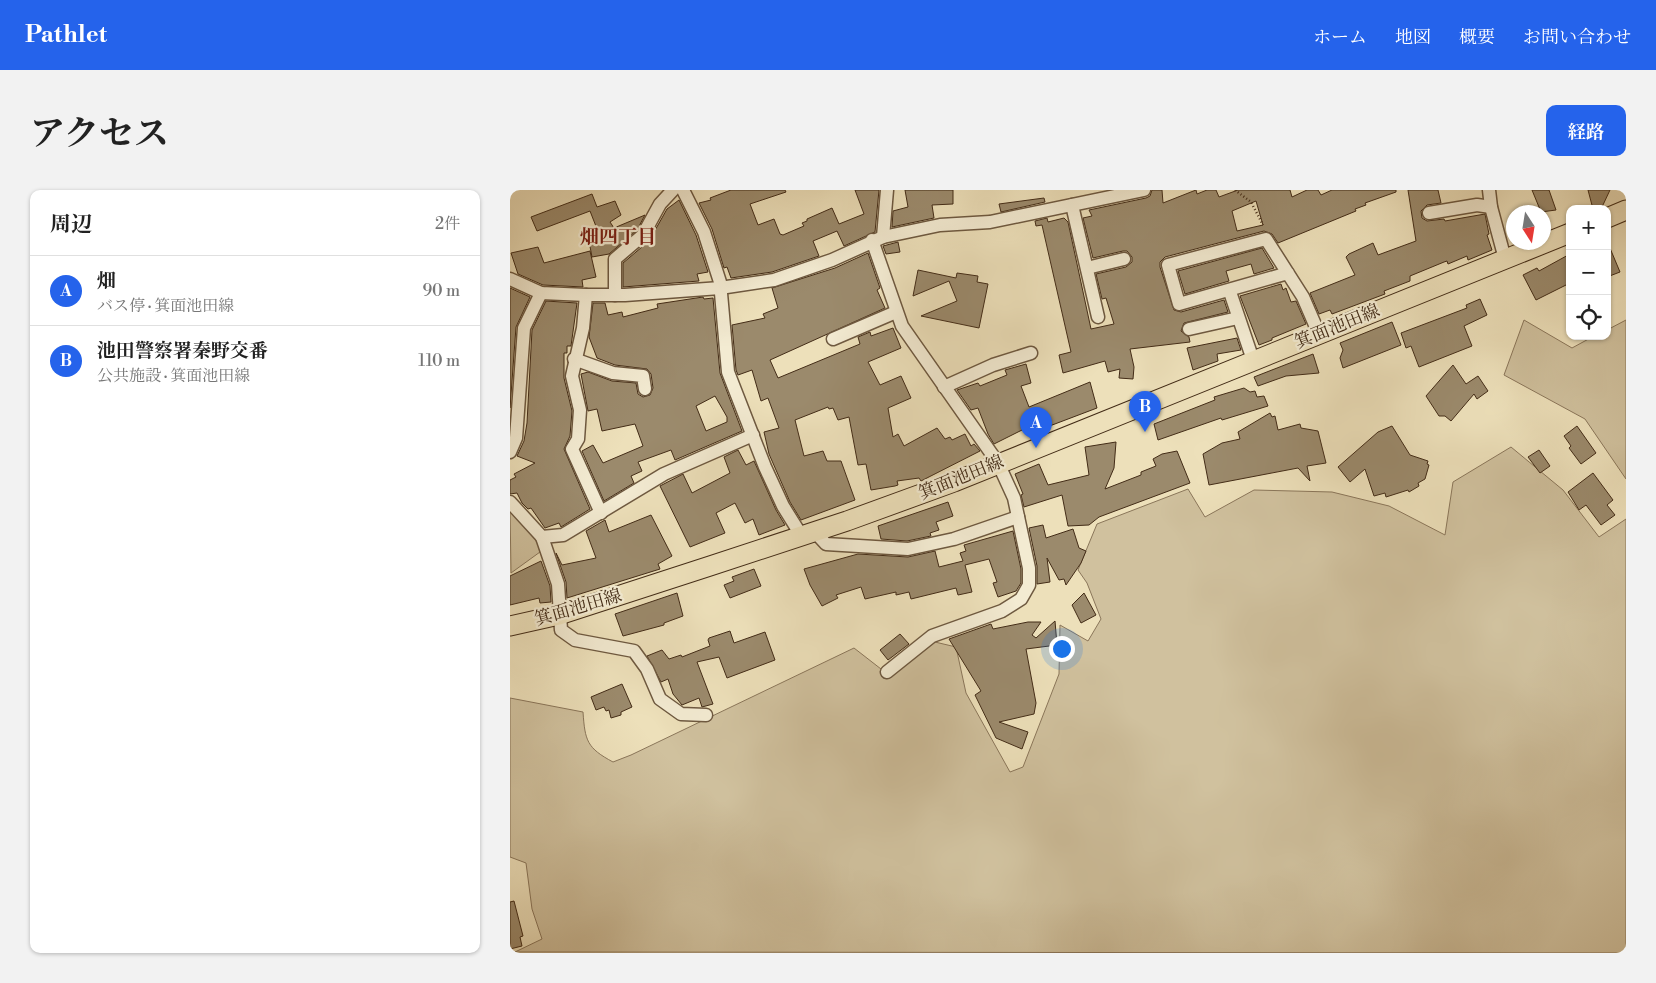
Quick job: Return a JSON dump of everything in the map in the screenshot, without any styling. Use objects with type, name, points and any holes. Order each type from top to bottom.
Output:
[{"type":"main road","points":[[1611,216],[1626,210]]},
{"type":"main road","name":"箕面池田線","points":[[510,626],[559,615],[808,533],[954,482],[1566,235]]},
{"type":"street","points":[[615,295],[615,259],[643,235],[660,204],[673,190]]},
{"type":"street","points":[[683,190],[704,232],[720,282],[728,372],[783,506],[808,533],[826,544],[908,549],[954,540],[1018,517]]},
{"type":"street","points":[[887,190],[877,238],[896,312],[910,340],[998,463],[1014,498],[1030,568],[1030,585],[1020,600],[1002,611],[932,636],[887,672]]},
{"type":"street","points":[[510,279],[541,293],[586,295],[615,295],[720,288],[774,280],[832,260],[877,238],[940,226],[990,222],[1144,190]]},
{"type":"street","points":[[1489,190],[1490,207],[1505,259]]},
{"type":"street","points":[[1072,205],[1098,317]]},
{"type":"street","points":[[1429,213],[1477,205],[1490,207]]},
{"type":"street","points":[[1288,273],[1230,292],[1179,304],[1168,265],[1266,239],[1288,273],[1303,297],[1319,334]]},
{"type":"street","points":[[1087,268],[1124,259]]},
{"type":"street","points":[[1230,292],[1253,360]]},
{"type":"street","points":[[510,452],[516,438],[524,328],[541,293]]},
{"type":"street","points":[[586,295],[583,328],[574,359],[572,376],[580,410],[578,439],[572,449],[601,513]]},
{"type":"street","points":[[832,339],[896,312]]},
{"type":"street","points":[[1189,329],[1238,318]]},
{"type":"street","points":[[944,387],[993,365],[1030,353]]},
{"type":"street","points":[[574,359],[613,372],[643,376],[645,389]]},
{"type":"street","points":[[542,537],[564,535],[664,474],[753,435]]},
{"type":"street","points":[[510,502],[542,537],[558,584],[561,630],[575,640],[634,651],[647,669],[660,699],[681,714],[706,715]]},
{"type":"path","points":[[1234,190],[1251,202],[1266,232],[1266,239]]},
{"type":"shaded area","points":[[1524,320],[1572,348],[1587,340],[1611,340],[1611,328],[1626,320],[1626,479],[1585,419],[1504,375]]},
{"type":"shaded area","points":[[1511,447],[1563,490],[1599,537],[1626,519],[1626,953],[515,952],[542,939],[532,909],[526,863],[510,857],[510,698],[583,712],[589,743],[604,757],[613,762],[854,648],[890,676],[935,642],[956,647],[966,693],[1010,772],[1023,767],[1059,674],[1060,625],[1088,641],[1101,619],[1087,583],[1078,570],[1097,524],[1188,489],[1205,517],[1254,490],[1332,492],[1389,506],[1445,535],[1453,482]]},
{"type":"shaded area","points":[[510,508],[537,540],[540,552],[511,573]]},
{"type":"building","points":[[731,190],[785,190],[786,192],[750,204],[758,225],[774,219],[780,234],[783,235],[804,226],[802,223],[807,221],[807,219],[832,208],[839,224],[864,214],[855,190],[879,190],[875,232],[844,246],[837,231],[813,241],[819,256],[772,272],[731,278],[727,267],[724,268],[712,229],[699,203],[711,200],[710,198]]},
{"type":"building","points":[[905,190],[953,190],[953,204],[932,205],[934,218],[892,227],[893,211],[908,207]]},
{"type":"building","points":[[1152,190],[1162,190],[1163,203],[1196,190],[1197,194],[1207,190],[1216,190],[1219,197],[1238,190],[1290,190],[1292,197],[1307,190],[1318,190],[1321,195],[1332,190],[1396,190],[1396,192],[1365,203],[1366,205],[1355,209],[1356,211],[1278,243],[1272,234],[1264,231],[1165,257],[1160,262],[1160,267],[1174,310],[1181,312],[1224,300],[1228,312],[1184,323],[1181,331],[1189,337],[1190,342],[1130,349],[1134,367],[1133,379],[1119,378],[1120,369],[1108,372],[1105,361],[1063,373],[1059,355],[1071,352],[1042,225],[1036,226],[1035,221],[1047,218],[1048,222],[1064,218],[1068,222],[1091,329],[1114,324],[1106,298],[1102,299],[1096,274],[1126,267],[1132,262],[1132,257],[1127,251],[1123,251],[1093,258],[1083,218],[1092,216],[1089,210],[1150,196]],"holes":[[[1256,201],[1263,225],[1237,231],[1232,211]]]},
{"type":"building","points":[[1408,190],[1438,190],[1441,203],[1427,205],[1421,211],[1422,218],[1427,221],[1444,219],[1445,221],[1485,214],[1489,234],[1487,235],[1492,250],[1468,260],[1467,256],[1448,264],[1447,261],[1444,262],[1410,276],[1410,281],[1384,291],[1385,294],[1332,314],[1330,310],[1319,314],[1310,293],[1355,275],[1346,257],[1349,254],[1373,243],[1378,255],[1416,241]]},
{"type":"building","points":[[1532,190],[1549,190],[1556,210],[1551,211],[1551,205],[1538,205]]},
{"type":"building","points":[[1588,190],[1610,190],[1603,205],[1592,205]]},
{"type":"building","points":[[592,194],[597,207],[615,201],[621,215],[610,222],[614,228],[645,215],[637,230],[609,254],[592,257],[588,236],[599,234],[590,211],[537,231],[531,217]]},
{"type":"building","points":[[1044,198],[1045,202],[1001,212],[999,204]]},
{"type":"building","points":[[679,200],[696,235],[708,272],[697,274],[699,281],[623,287],[623,263],[649,241],[667,209]]},
{"type":"building","points":[[898,242],[900,252],[886,254],[883,246]]},
{"type":"building","points":[[538,247],[544,263],[590,251],[596,277],[582,280],[583,287],[543,285],[518,274],[511,253]]},
{"type":"building","points":[[1262,248],[1274,268],[1254,274],[1251,264],[1226,271],[1229,281],[1185,294],[1178,271]]},
{"type":"building","points":[[1611,251],[1620,272],[1611,275]]},
{"type":"building","points":[[868,253],[880,288],[877,290],[885,308],[770,360],[778,378],[860,344],[858,337],[870,332],[871,336],[893,328],[901,348],[868,362],[880,385],[901,376],[911,398],[888,408],[893,437],[898,434],[904,446],[937,428],[945,439],[950,437],[952,440],[965,434],[971,446],[974,444],[980,451],[921,481],[919,478],[897,481],[898,485],[871,490],[866,464],[858,465],[849,417],[838,420],[833,408],[829,409],[828,407],[795,420],[804,456],[823,451],[827,461],[841,461],[855,500],[801,520],[790,502],[769,454],[764,432],[779,428],[768,398],[761,401],[752,370],[738,375],[736,370],[732,325],[765,318],[763,314],[778,308],[772,288],[835,268]]},
{"type":"building","points":[[1566,256],[1566,285],[1536,300],[1523,275],[1537,268],[1539,271]]},
{"type":"building","points":[[918,270],[956,278],[957,273],[978,276],[977,282],[988,284],[979,328],[921,316],[957,301],[949,281],[913,296]]},
{"type":"building","points":[[1281,284],[1283,290],[1286,288],[1291,302],[1296,301],[1306,324],[1259,345],[1240,296]]},
{"type":"building","points":[[510,288],[530,297],[516,327],[510,408]]},
{"type":"building","points":[[703,297],[704,299],[713,298],[720,373],[742,431],[675,460],[671,450],[638,462],[642,471],[631,476],[634,483],[604,501],[582,451],[593,445],[603,463],[643,446],[635,424],[602,431],[597,409],[588,411],[581,374],[588,372],[612,381],[636,383],[638,394],[643,397],[650,395],[653,388],[651,374],[647,369],[615,365],[597,358],[589,337],[593,303],[605,303],[608,315],[622,312],[623,317],[658,308],[657,304]],"holes":[[[715,396],[727,417],[727,422],[706,431],[696,406]]]},
{"type":"building","points":[[1480,299],[1487,315],[1464,326],[1472,346],[1419,367],[1411,346],[1406,348],[1401,333],[1467,308],[1466,305]]},
{"type":"building","points":[[546,301],[577,303],[571,346],[567,346],[567,353],[564,353],[564,378],[572,411],[570,436],[564,449],[590,509],[561,527],[559,523],[545,528],[531,508],[528,509],[522,503],[517,493],[510,494],[510,480],[516,477],[514,474],[535,463],[517,456],[524,441],[527,423],[532,330]]},
{"type":"building","points":[[1392,322],[1401,345],[1343,368],[1340,358],[1343,350],[1340,343]]},
{"type":"building","points":[[1237,338],[1241,350],[1217,354],[1218,361],[1193,370],[1187,348]]},
{"type":"building","points":[[1313,354],[1319,373],[1286,376],[1258,386],[1254,377]]},
{"type":"building","points":[[1026,364],[1031,383],[1021,386],[1029,407],[1090,382],[1097,408],[1039,430],[1037,425],[1024,429],[994,444],[978,408],[971,410],[957,390],[978,383],[980,386],[1007,375],[1005,370]]},
{"type":"building","points":[[1453,365],[1466,384],[1478,376],[1488,391],[1477,399],[1474,394],[1451,421],[1445,416],[1439,416],[1426,396]]},
{"type":"building","points":[[1244,388],[1250,392],[1255,391],[1257,397],[1264,396],[1268,406],[1222,420],[1221,418],[1158,440],[1154,424],[1215,400],[1214,397]]},
{"type":"building","points":[[1270,413],[1272,417],[1275,416],[1278,430],[1300,424],[1301,428],[1318,431],[1326,463],[1307,466],[1310,481],[1298,468],[1209,485],[1203,454],[1222,443],[1240,439],[1238,432]]},
{"type":"building","points":[[1392,426],[1410,455],[1428,461],[1427,464],[1429,465],[1425,479],[1418,483],[1419,486],[1409,492],[1408,490],[1386,497],[1385,493],[1374,496],[1365,469],[1350,482],[1338,467],[1378,432]]},
{"type":"building","points":[[1577,426],[1596,453],[1581,464],[1569,448],[1571,446],[1564,436]]},
{"type":"building","points":[[1116,442],[1114,468],[1105,489],[1141,475],[1141,472],[1156,466],[1153,459],[1162,454],[1177,451],[1190,483],[1099,517],[1089,525],[1068,526],[1062,495],[1024,507],[1021,495],[1023,494],[1015,474],[1039,464],[1048,485],[1089,475],[1085,447]]},
{"type":"building","points":[[738,450],[746,465],[754,461],[776,510],[785,525],[759,535],[753,519],[745,523],[735,503],[716,513],[725,533],[690,547],[660,486],[683,474],[692,493],[730,473],[724,457]]},
{"type":"building","points":[[1539,450],[1550,466],[1540,473],[1528,457]]},
{"type":"building","points":[[1593,473],[1613,500],[1607,505],[1615,515],[1601,525],[1586,505],[1579,510],[1568,492]]},
{"type":"building","points":[[948,502],[953,516],[936,522],[939,530],[930,533],[931,536],[907,541],[881,539],[878,526]]},
{"type":"building","points":[[651,515],[672,556],[658,564],[660,569],[567,598],[566,582],[556,553],[562,565],[596,558],[586,531],[605,520],[609,532]]},
{"type":"building","points":[[1043,525],[1046,538],[1073,529],[1079,548],[1086,551],[1081,563],[1066,585],[1064,579],[1059,580],[1047,558],[1050,582],[1037,584],[1037,566],[1029,528]]},
{"type":"building","points":[[1013,531],[1021,569],[1021,583],[1016,591],[998,597],[993,583],[997,582],[989,559],[965,565],[972,592],[958,595],[956,588],[911,599],[909,592],[896,595],[896,592],[865,599],[861,587],[836,595],[838,598],[822,606],[810,585],[804,569],[858,554],[908,557],[935,551],[939,567],[963,561],[960,553],[966,551],[964,545]]},
{"type":"building","points":[[541,561],[550,586],[551,602],[540,603],[539,598],[510,605],[510,576]]},
{"type":"building","points":[[754,569],[761,586],[730,598],[724,585],[734,581],[732,577]]},
{"type":"building","points":[[677,593],[683,616],[664,623],[664,625],[623,636],[615,614]]},
{"type":"building","points":[[1084,593],[1096,615],[1081,623],[1072,605]]},
{"type":"building","points":[[1055,621],[1057,645],[1026,649],[1036,703],[1034,714],[999,722],[1028,732],[1022,749],[996,738],[975,695],[981,691],[949,639],[991,624],[993,629],[1028,622],[1041,622],[1032,635],[1036,638]]},
{"type":"building","points":[[730,631],[734,643],[765,632],[775,660],[727,678],[719,657],[697,662],[713,704],[702,707],[699,698],[682,705],[673,694],[668,679],[661,682],[647,656],[662,650],[669,659],[681,655],[682,657],[710,646],[709,638]]},
{"type":"building","points":[[900,634],[909,644],[888,660],[880,650]]},
{"type":"building","points":[[622,684],[632,707],[621,712],[621,715],[611,718],[609,710],[606,711],[604,707],[596,710],[591,697]]},
{"type":"building","points":[[514,901],[523,936],[520,937],[522,946],[510,949],[510,902]]},
{"type":"place","name":"池田警察署秦野交番","points":[[1145,432]]},
{"type":"place","name":"畑","points":[[1036,448]]},
{"type":"district","name":"畑四丁目","points":[[618,236]]}]
